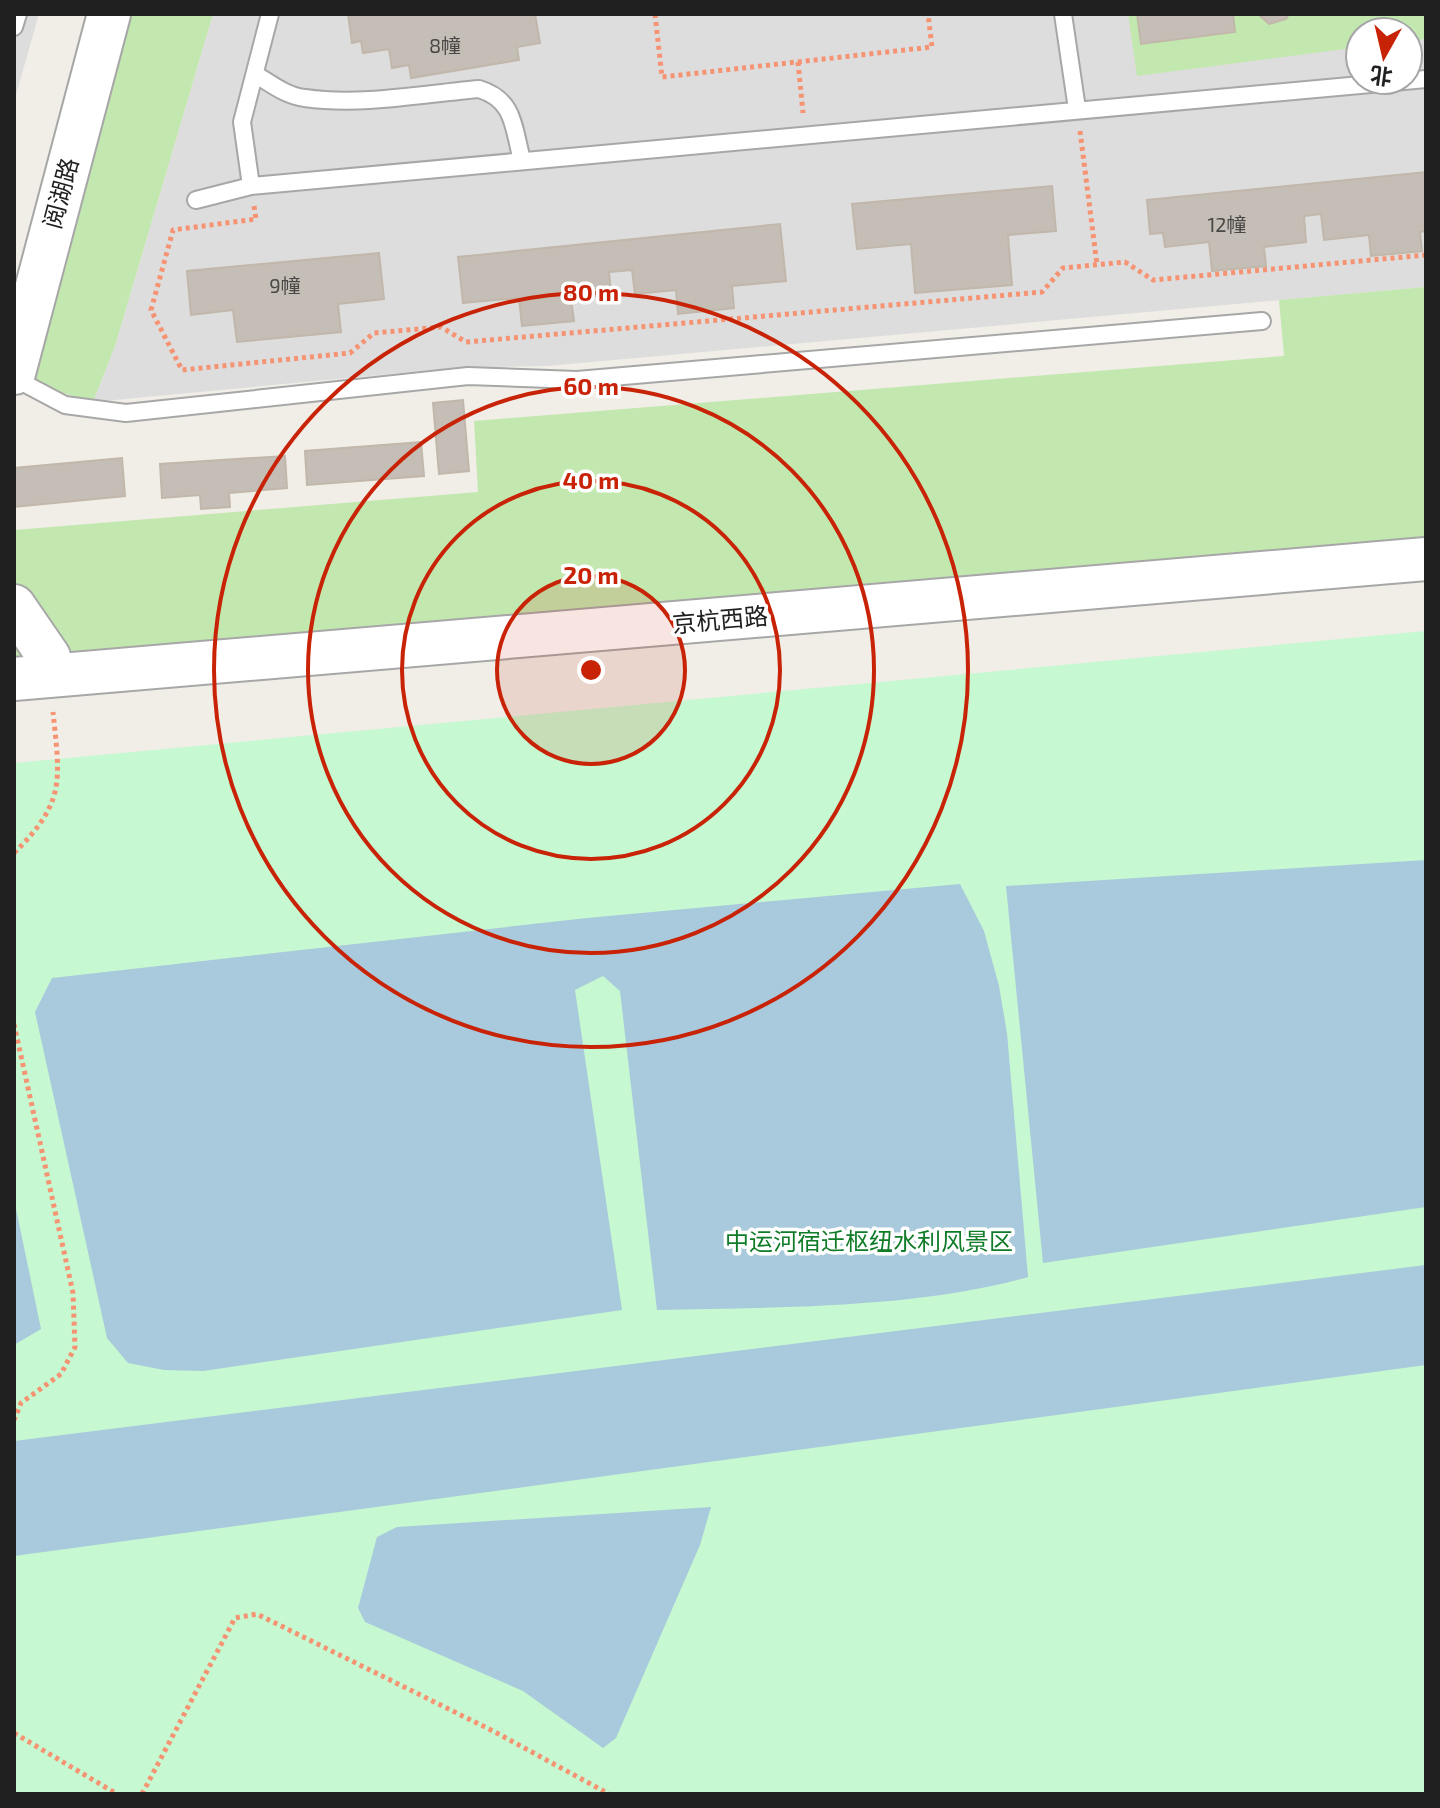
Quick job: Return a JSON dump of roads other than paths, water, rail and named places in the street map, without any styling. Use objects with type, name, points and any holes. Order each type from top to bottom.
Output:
[{"type":"street","name":"阅湖路","points":[[14,376],[109,14]]},
{"type":"street","name":"京杭西路","points":[[31,677],[1426,559]]},
{"type":"street","points":[[14,606],[49,657],[31,677]]},
{"type":"lane","points":[[251,186],[242,122],[270,14]]},
{"type":"lane","points":[[1063,14],[1077,109]]},
{"type":"lane","points":[[255,74],[278,89],[302,98],[359,99],[479,89],[497,94],[508,107],[522,160]]},
{"type":"lane","points":[[196,200],[251,186],[1426,79]]},
{"type":"lane","points":[[14,376],[65,405],[126,413],[468,376],[577,380],[1262,321]]},
{"type":"water","points":[[1426,860],[1426,1207],[1043,1263],[1006,886]]},
{"type":"water","points":[[960,884],[984,931],[999,986],[1007,1033],[1028,1277],[892,1301],[657,1310],[620,991],[603,976],[575,990],[622,1310],[203,1371],[164,1370],[128,1363],[107,1338],[35,1012],[52,978],[587,918]]},
{"type":"water","points":[[14,1199],[41,1329],[14,1345]]},
{"type":"water","points":[[1426,1265],[1426,1365],[14,1556],[14,1441]]},
{"type":"water","points":[[711,1507],[700,1545],[616,1738],[603,1748],[523,1691],[365,1622],[358,1608],[377,1537],[397,1527]]},
{"type":"park label","name":"中运河宿迁枢纽水利风景区","points":[[869,1240]]}]
